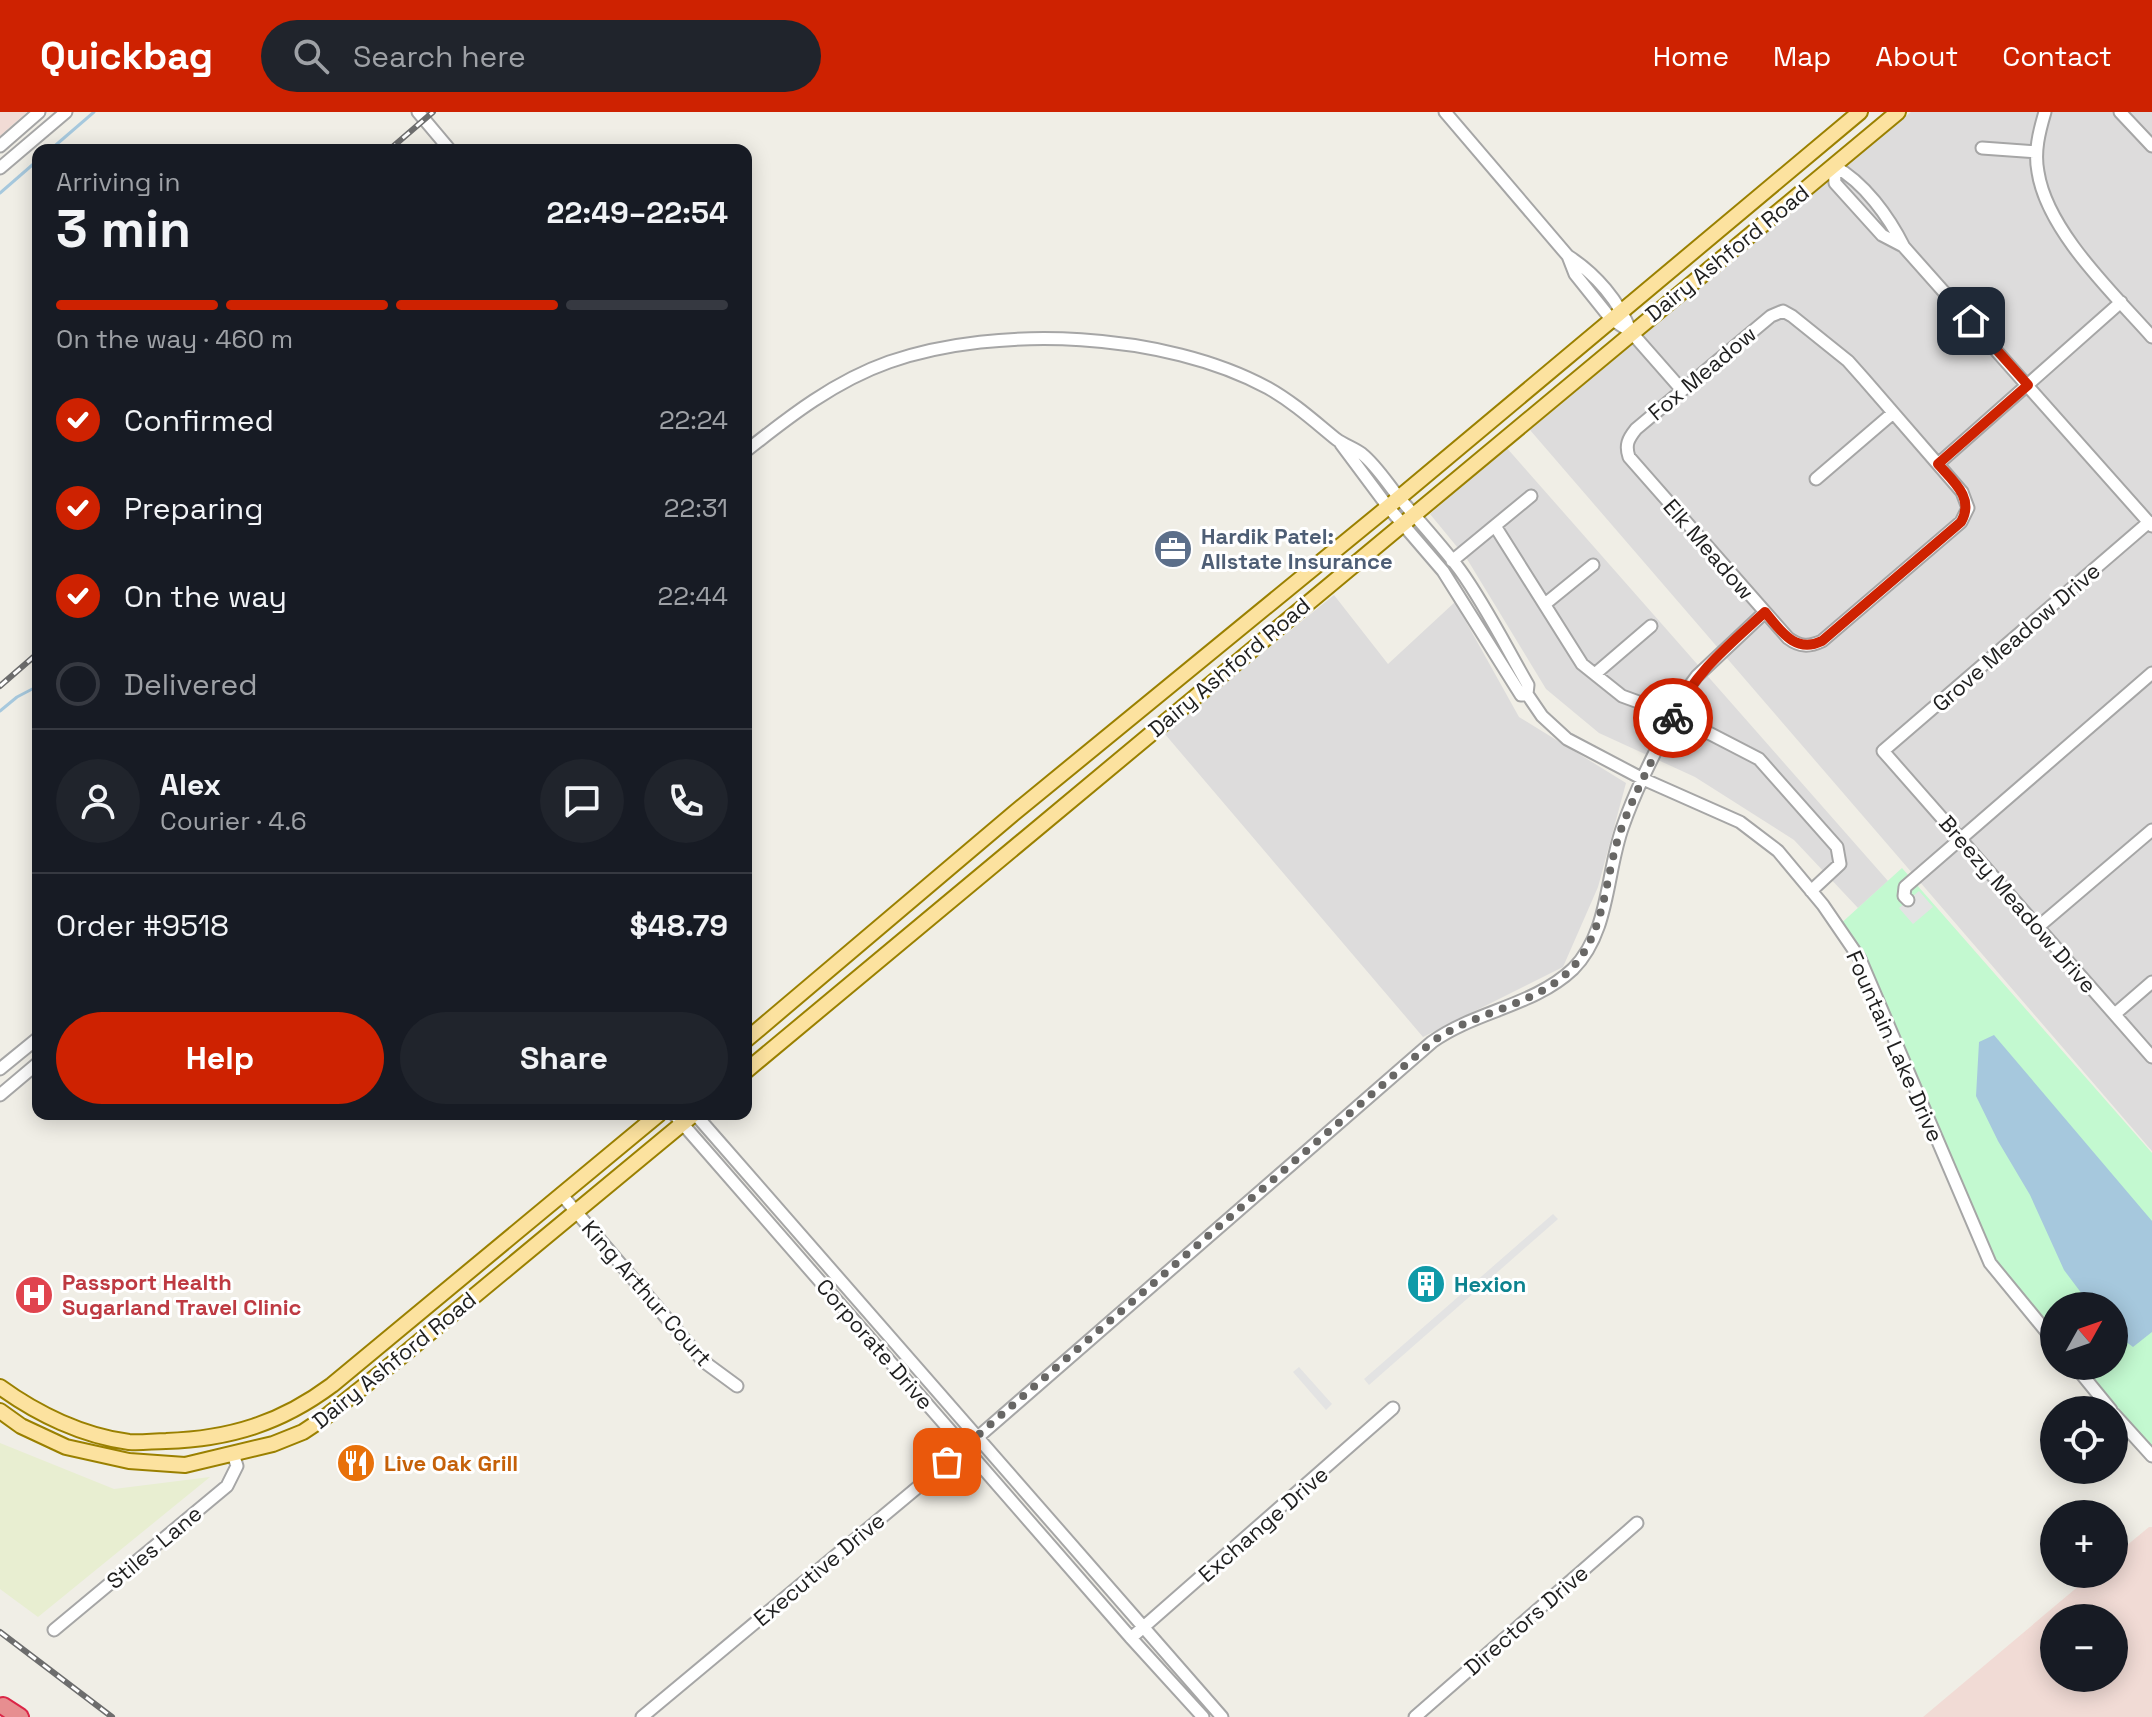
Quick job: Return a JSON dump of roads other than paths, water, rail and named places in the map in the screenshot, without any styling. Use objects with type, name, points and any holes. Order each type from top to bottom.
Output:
[{"type":"highway","points":[[2,1705],[19,1717]]},
{"type":"main road","name":"Dairy Ashford Road","points":[[752,1035],[1013,814],[1860,112]]},
{"type":"main road","name":"Dairy Ashford Road","points":[[752,1066],[1898,112]]},
{"type":"main road","points":[[1503,410],[1518,426]]},
{"type":"main road","points":[[1245,624],[1259,642]]},
{"type":"main road","points":[[1095,747],[1111,765]]},
{"type":"main road","points":[[1013,814],[1029,835]]},
{"type":"main road","name":"Dairy Ashford Road","points":[[0,1387],[29,1408],[77,1428],[130,1442],[185,1440],[238,1433],[285,1415],[324,1392],[352,1370],[652,1120]]},
{"type":"main road","name":"Dairy Ashford Road","points":[[0,1411],[21,1426],[66,1447],[129,1461],[185,1465],[273,1444],[303,1432],[365,1386],[577,1213],[682,1120]]},
{"type":"main road","points":[[389,1339],[403,1355]]},
{"type":"main road","points":[[352,1370],[365,1386]]},
{"type":"street","points":[[0,146],[39,112]]},
{"type":"street","points":[[0,168],[66,112]]},
{"type":"street","points":[[418,112],[445,144]]},
{"type":"street","points":[[1445,112],[1568,256],[1584,266],[1631,332],[1682,390]]},
{"type":"street","points":[[2045,112],[2036,152],[2038,174],[2055,219],[2068,240],[2152,337]]},
{"type":"street","points":[[2120,112],[2152,146]]},
{"type":"street","points":[[1982,148],[2036,152]]},
{"type":"street","points":[[1834,166],[1847,174],[1893,224],[1904,247],[2151,524]]},
{"type":"street","points":[[1816,479],[1893,413],[1938,464],[2121,302]]},
{"type":"street","name":"Fox Meadow","points":[[1627,442],[1636,429],[1682,390],[1771,316],[1783,311],[1848,361],[1893,413]]},
{"type":"street","points":[[752,447],[825,392],[887,362],[940,347],[994,339],[1067,340],[1144,346],[1213,363],[1268,388],[1338,441],[1363,455],[1407,518]]},
{"type":"street","name":"Elk Meadow","points":[[1627,442],[1629,457],[1788,638],[1804,646],[1822,641],[1961,522],[1968,508],[1962,492],[1938,464]]},
{"type":"street","points":[[1452,561],[1531,496]]},
{"type":"street","name":"Fountain Lake Drive","points":[[1407,518],[1452,561],[1528,685],[1527,694],[1542,716],[1567,739],[1643,779],[1740,822],[1778,851],[1811,891],[1860,959],[1990,1263],[2040,1324]]},
{"type":"street","name":"Fountain Lake Drive","points":[[1407,518],[1521,695],[1527,694]]},
{"type":"street","name":"Grove Meadow Drive","points":[[1883,751],[2151,524]]},
{"type":"street","points":[[1495,526],[1582,664],[1622,696],[1674,715],[1759,759],[1837,847],[1840,864],[1811,891]]},
{"type":"street","points":[[1545,604],[1593,565]]},
{"type":"street","name":"Executive Drive","points":[[642,1717],[978,1437],[1432,1042],[1453,1027],[1539,992],[1572,969],[1583,957],[1594,934],[1622,827],[1685,692],[1697,676],[1765,612]]},
{"type":"street","points":[[1476,625],[1488,617]]},
{"type":"street","points":[[1595,674],[1651,626]]},
{"type":"street","points":[[1908,900],[1903,891],[1905,887],[2152,673]]},
{"type":"street","name":"Breezy Meadow Drive","points":[[1883,751],[2152,1057]]},
{"type":"street","points":[[2038,927],[2152,830]]},
{"type":"street","points":[[2115,1014],[2152,982]]},
{"type":"street","points":[[0,1069],[32,1043]]},
{"type":"street","points":[[2,1088],[32,1067]]},
{"type":"street","name":"Corporate Drive","points":[[689,1120],[749,1200],[1203,1717]]},
{"type":"street","name":"Corporate Drive","points":[[690,1120],[761,1189],[1222,1717]]},
{"type":"street","points":[[749,1200],[761,1189]]},
{"type":"street","name":"King Arthur Court","points":[[561,1194],[703,1361],[737,1386]]},
{"type":"street","points":[[2086,1380],[2099,1396]]},
{"type":"street","name":"Exchange Drive","points":[[1131,1638],[1393,1408]]},
{"type":"street","points":[[2128,1430],[2152,1456]]},
{"type":"street","name":"Stiles Lane","points":[[54,1630],[227,1486],[237,1470],[233,1454]]},
{"type":"street","name":"Directors Drive","points":[[1415,1717],[1637,1523]]},
{"type":"water","points":[[1994,1035],[2152,1221],[2152,1332],[2133,1347],[2128,1343],[2128,1292],[2080,1292],[2064,1270],[2030,1195],[1998,1141],[1976,1096],[1979,1042]]},
{"type":"waterway","points":[[57,144],[94,112]]},
{"type":"waterway","points":[[0,193],[32,165]]},
{"type":"waterway","points":[[0,711],[32,689]]},
{"type":"railway","points":[[396,144],[433,112]]},
{"type":"railway","points":[[0,686],[32,658]]},
{"type":"railway","points":[[0,1632],[112,1717]]},
{"type":"place","name":"Hardik Patel: Allstate Insurance","points":[[1173,549]]},
{"type":"place","name":"Hexion","points":[[1426,1284]]},
{"type":"place","name":"Passport Health Sugarland Travel Clinic","points":[[34,1295]]},
{"type":"place","name":"Live Oak Grill","points":[[356,1463]]}]
